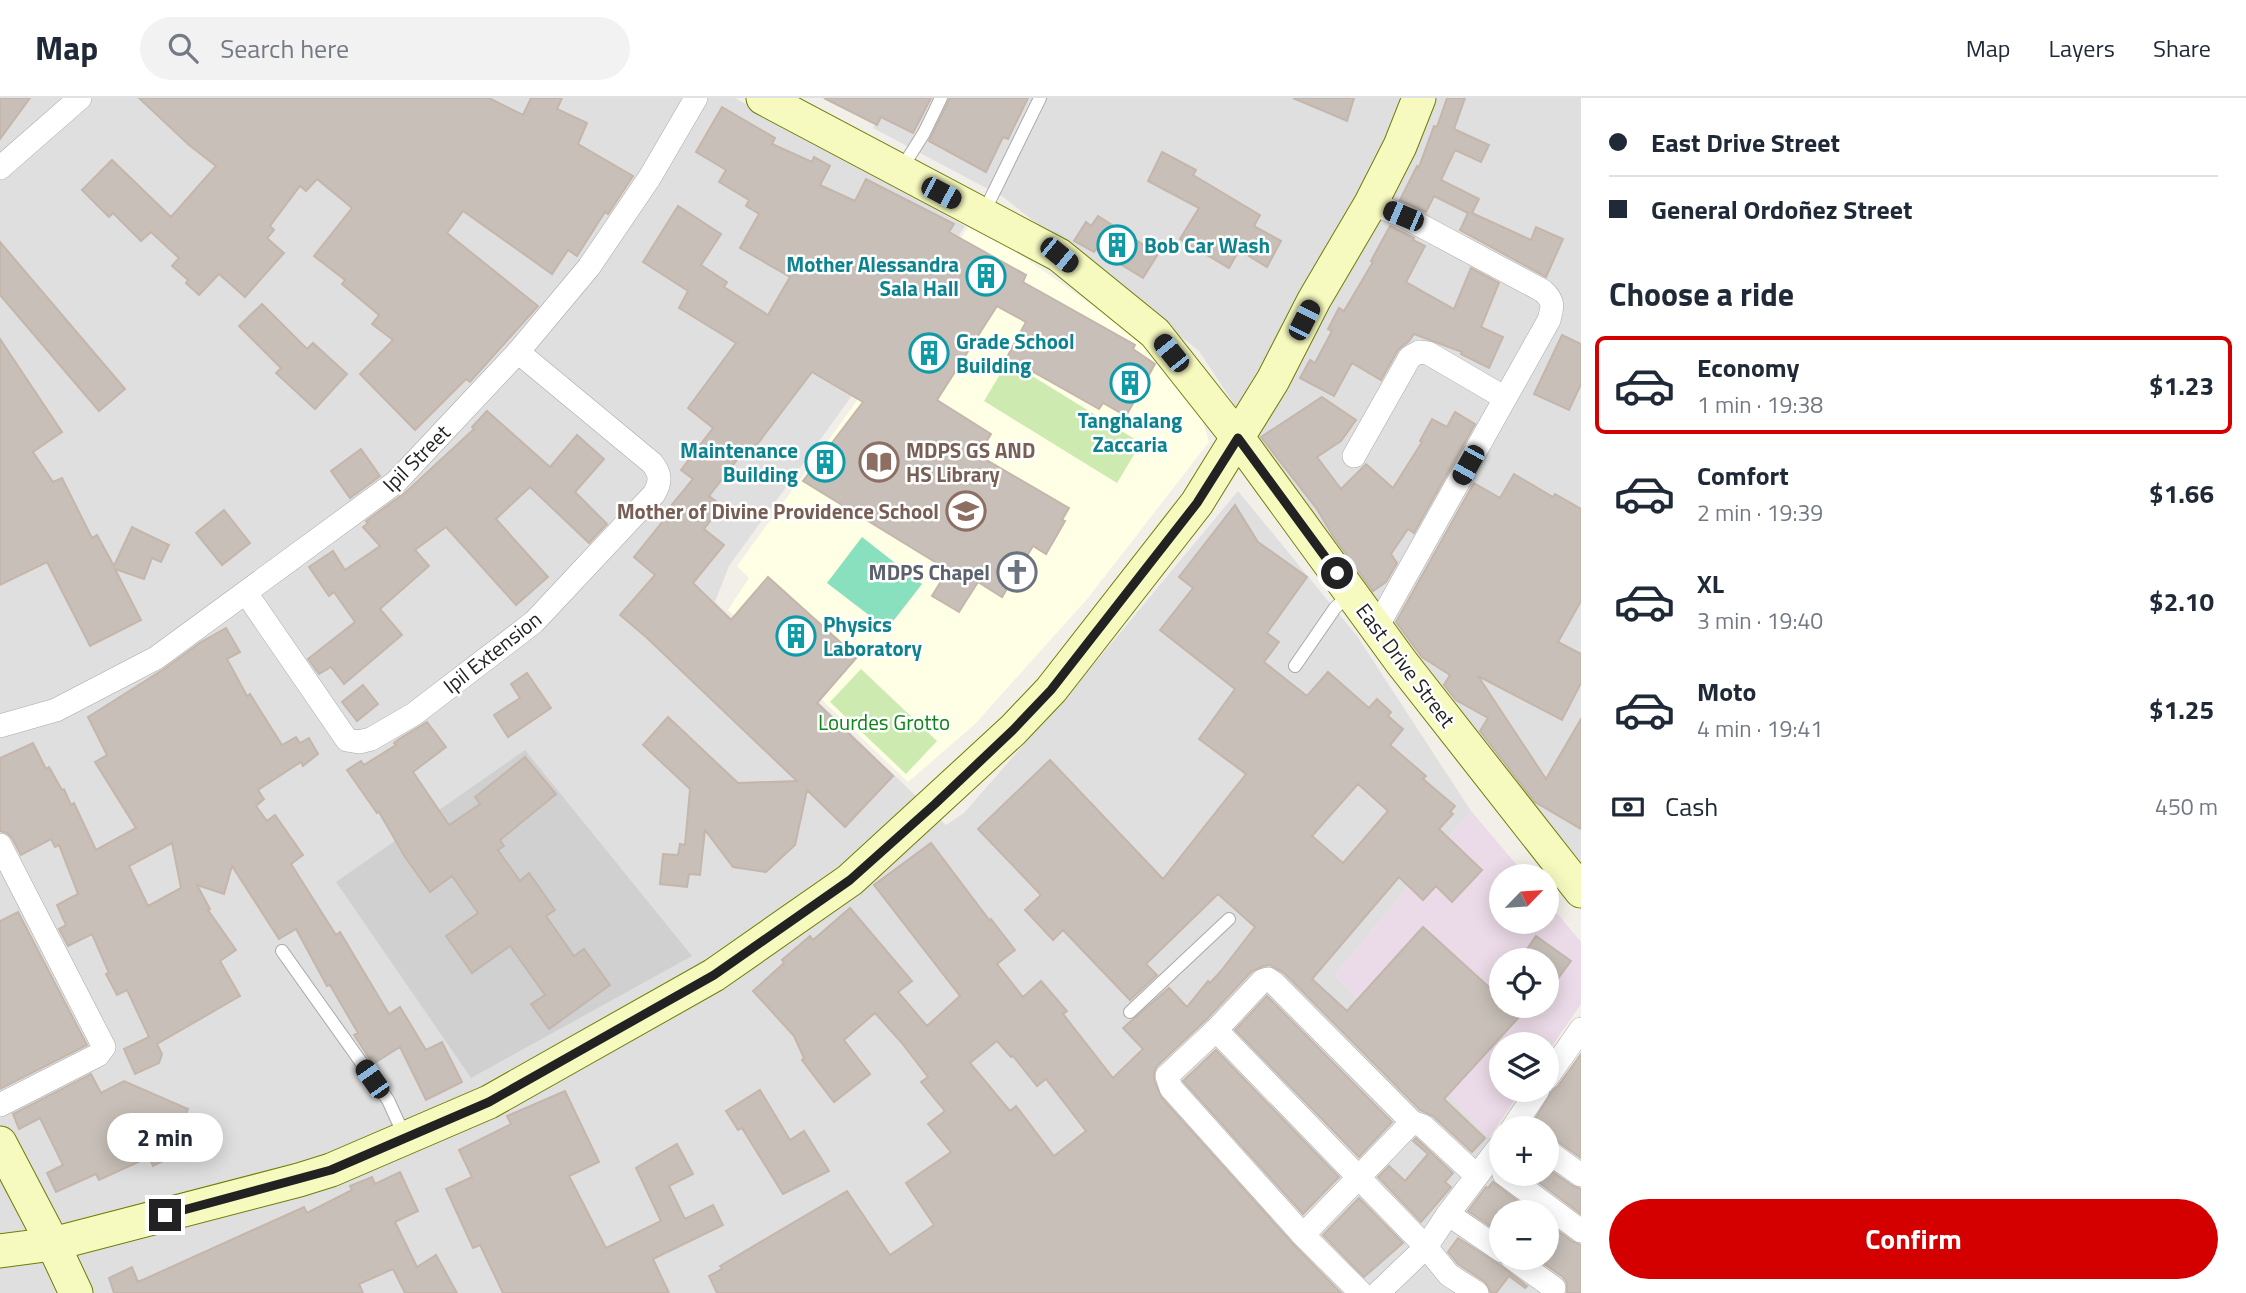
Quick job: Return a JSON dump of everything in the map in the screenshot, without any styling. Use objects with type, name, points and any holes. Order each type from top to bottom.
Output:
[{"type":"main road","name":"East Drive Street","points":[[763,98],[1059,255],[1155,333],[1238,438],[1402,663],[1581,891]]},
{"type":"main road","points":[[0,1251],[53,1244],[299,1180],[331,1170],[489,1102],[714,975],[850,880],[935,804],[1051,690],[1197,503],[1238,438],[1371,203],[1400,146],[1419,98]]},
{"type":"main road","points":[[0,1143],[76,1293]]},
{"type":"street","points":[[0,168],[80,98]]},
{"type":"street","name":"Ipil Street","points":[[0,726],[56,710],[156,658],[396,482],[518,352],[589,267],[650,177],[696,98]]},
{"type":"street","points":[[1371,203],[1403,216],[1543,291],[1552,299],[1553,307],[1549,320],[1377,627]]},
{"type":"street","name":"Ipil Extension","points":[[246,593],[347,740],[359,742],[371,739],[414,714],[534,622],[654,494],[660,478],[653,463],[518,352]]},
{"type":"street","points":[[1354,456],[1410,358],[1419,352],[1428,353],[1505,398]]},
{"type":"street","points":[[0,845],[104,1047],[98,1055],[0,1105]]},
{"type":"street","points":[[1360,1293],[1303,1235],[1168,1082],[1167,1076],[1216,1030],[1262,981],[1268,979],[1274,983],[1412,1122],[1423,1126],[1489,1168]]},
{"type":"street","points":[[1559,1060],[1581,1028]]},
{"type":"street","points":[[1216,1030],[1426,1247],[1449,1275],[1478,1293]]},
{"type":"street","points":[[1303,1235],[1412,1122]]},
{"type":"street","points":[[1559,1159],[1581,1175]]},
{"type":"street","points":[[1378,1293],[1426,1247],[1448,1213],[1489,1175]]},
{"type":"street","points":[[1515,1186],[1581,1231]]},
{"type":"street","points":[[1448,1213],[1489,1242]]},
{"type":"street","points":[[1529,1270],[1554,1288]]},
{"type":"lane","points":[[900,171],[924,133],[941,98]]},
{"type":"lane","points":[[982,214],[1040,98]]},
{"type":"lane","points":[[1295,666],[1335,608],[1352,593]]},
{"type":"lane","points":[[1129,1012],[1229,919]]},
{"type":"lane","points":[[282,951],[387,1100],[405,1137]]},
{"type":"shaded area","points":[[0,98],[735,98],[965,226],[856,390],[729,566],[715,602],[946,825],[964,813],[1100,657],[1238,491],[1357,636],[1471,811],[1335,975],[1489,1137],[1489,1186],[1559,1186],[1559,1153],[1581,1170],[1581,1293],[0,1293]]},
{"type":"shaded area","points":[[890,98],[1581,98],[1581,889],[1324,540],[1199,351],[1003,197],[873,128]]},
{"type":"shaded area","name":"Mother of Divine Providence School","points":[[968,227],[1018,253],[1158,351],[1199,409],[1209,442],[1088,598],[975,724],[908,782],[728,610],[749,578],[737,566],[854,405]]},
{"type":"shaded area","points":[[525,750],[692,956],[471,1078],[336,882]]},
{"type":"shaded area","points":[[1471,811],[1516,864],[1489,864],[1489,934],[1559,934],[1559,915],[1581,942],[1581,1004],[1559,1036],[1559,1032],[1489,1032],[1489,1102],[1513,1102],[1504,1116],[1489,1116],[1489,1138],[1335,975]]},
{"type":"green space","points":[[1008,361],[1141,443],[1117,483],[984,401]]},
{"type":"green space","points":[[862,537],[922,584],[887,629],[827,583]]},
{"type":"green space","name":"Lourdes Grotto","points":[[861,669],[937,741],[906,774],[830,702]]},
{"type":"building","points":[[0,98],[30,98],[0,139]]},
{"type":"building","points":[[139,98],[489,98],[523,115],[531,98],[562,98],[557,109],[587,123],[578,144],[633,176],[608,214],[605,212],[577,256],[568,250],[552,274],[463,211],[447,233],[538,306],[470,382],[466,379],[415,430],[360,374],[393,340],[372,324],[379,315],[342,284],[345,280],[314,256],[352,208],[317,179],[306,191],[300,186],[270,226],[274,230],[267,238],[284,253],[245,297],[219,274],[199,295],[186,283],[188,280],[172,266],[179,258],[151,232],[141,241],[113,213],[109,217],[82,190],[112,160],[171,217],[216,166],[189,145]]},
{"type":"building","points":[[824,98],[931,98],[913,133],[881,117],[877,125]]},
{"type":"building","points":[[950,98],[1028,98],[1008,139],[1003,137],[986,172],[929,141]]},
{"type":"building","points":[[1293,98],[1354,98],[1347,121]]},
{"type":"building","points":[[1447,98],[1465,98],[1454,129],[1489,145],[1481,162],[1455,150],[1441,180],[1479,199],[1472,213],[1531,240],[1536,227],[1563,239],[1546,277],[1460,230],[1468,213],[1434,196],[1426,212],[1400,200],[1417,166],[1419,167]]},
{"type":"building","points":[[722,107],[775,138],[772,144],[812,162],[814,157],[830,166],[820,185],[855,201],[866,179],[954,224],[949,232],[1026,275],[1023,282],[1135,345],[1133,349],[1155,364],[1126,416],[1103,403],[1099,409],[1007,357],[1026,322],[997,306],[937,400],[991,434],[978,455],[1069,508],[1062,520],[1065,521],[1046,554],[1033,546],[1002,597],[978,582],[959,612],[932,596],[948,570],[803,481],[863,402],[812,372],[749,455],[744,451],[709,496],[722,506],[704,529],[724,545],[693,583],[731,620],[768,577],[857,657],[817,703],[893,776],[845,827],[807,790],[795,845],[766,872],[733,867],[705,830],[700,875],[689,874],[687,887],[660,884],[663,854],[678,855],[680,844],[685,845],[690,789],[643,745],[668,717],[738,783],[797,781],[620,615],[655,575],[634,557],[693,479],[681,470],[713,428],[688,408],[736,343],[679,308],[688,291],[643,262],[678,206],[721,234],[701,265],[727,282],[724,287],[768,315],[790,277],[740,248],[759,214],[746,206],[749,200],[719,182],[726,170],[696,152]]},
{"type":"building","points":[[1162,152],[1196,170],[1193,175],[1260,215],[1254,226],[1281,241],[1267,267],[1239,250],[1229,268],[1180,239],[1199,208],[1148,181]]},
{"type":"building","points":[[1098,216],[1158,254],[1143,278],[1096,249],[1094,252],[1074,241],[1086,222],[1091,226]]},
{"type":"building","points":[[1390,226],[1425,246],[1406,282],[1454,309],[1471,268],[1499,283],[1481,327],[1503,337],[1489,368],[1461,354],[1462,352],[1414,334],[1398,350],[1381,380],[1352,363],[1334,396],[1300,378],[1310,360],[1315,363],[1332,331],[1328,329],[1339,308],[1344,311],[1373,262],[1371,261]]},
{"type":"building","points":[[0,242],[125,389],[99,411],[0,295]]},
{"type":"building","points":[[262,304],[307,349],[313,343],[347,374],[315,409],[276,373],[281,368],[239,326]]},
{"type":"building","points":[[1562,335],[1581,344],[1581,384],[1569,410],[1534,394]]},
{"type":"building","points":[[0,339],[62,432],[33,452],[53,482],[62,478],[92,538],[97,535],[114,566],[132,527],[169,545],[161,562],[152,558],[144,579],[115,569],[141,620],[90,646],[47,562],[0,585]]},
{"type":"building","points":[[1322,397],[1356,420],[1341,441],[1317,457],[1341,489],[1366,464],[1393,488],[1422,442],[1420,441],[1432,419],[1447,427],[1455,412],[1475,424],[1414,533],[1408,529],[1391,554],[1397,563],[1386,582],[1373,591],[1317,509],[1261,437]]},
{"type":"building","points":[[487,411],[550,467],[577,435],[604,459],[575,492],[607,524],[589,543],[530,487],[496,519],[548,577],[516,605],[446,527],[415,550],[429,566],[380,609],[402,635],[344,684],[331,667],[319,674],[308,659],[355,622],[334,592],[329,596],[309,567],[333,551],[345,570],[380,546],[363,527],[368,523],[366,521],[406,492],[474,429],[472,427]]},
{"type":"building","points":[[361,449],[380,476],[350,498],[331,471]]},
{"type":"building","points":[[1514,474],[1553,497],[1555,494],[1581,509],[1581,601],[1558,642],[1581,654],[1581,683],[1562,720],[1478,676],[1546,779],[1581,719],[1581,829],[1535,802],[1480,731],[1488,718],[1456,700],[1444,685],[1450,675],[1422,657],[1396,622],[1474,483],[1500,498]]},
{"type":"building","points":[[1235,505],[1258,542],[1307,577],[1267,633],[1279,642],[1264,662],[1307,696],[1328,672],[1369,708],[1377,699],[1391,712],[1388,716],[1403,729],[1390,745],[1426,776],[1423,779],[1455,806],[1450,812],[1453,814],[1439,829],[1482,870],[1452,902],[1436,886],[1423,900],[1399,877],[1312,979],[1347,1011],[1423,927],[1489,987],[1489,1018],[1518,1018],[1505,1032],[1489,1032],[1489,1050],[1444,1099],[1485,1138],[1472,1152],[1433,1116],[1420,1110],[1284,973],[1270,965],[1264,966],[1252,971],[1206,1020],[1157,1066],[1154,1080],[1161,1097],[1293,1244],[1341,1293],[717,1293],[709,1276],[722,1269],[720,1266],[847,1191],[890,1255],[934,1225],[906,1183],[951,1152],[928,1124],[945,1111],[921,1082],[928,1077],[901,1042],[875,1013],[844,1040],[870,1074],[834,1102],[802,1060],[804,1058],[794,1036],[753,991],[784,963],[782,960],[810,936],[813,940],[850,908],[912,981],[898,992],[927,1026],[960,996],[874,885],[931,843],[1015,950],[997,964],[1023,997],[1041,981],[1067,1011],[1063,1014],[1113,1078],[1143,1049],[1123,1028],[1169,988],[1187,1007],[1208,981],[1210,983],[1221,971],[1255,927],[1218,894],[1146,964],[1157,975],[1130,1000],[1063,930],[1053,940],[1025,910],[1041,895],[978,829],[1050,760],[1163,879],[1246,774],[1199,739],[1235,689],[1160,630],[1193,588],[1179,577]],"holes":[[[1358,784],[1388,811],[1343,863],[1312,836]],[[997,1041],[1013,1056],[1037,1086],[1046,1079],[1086,1131],[1054,1156],[1016,1106],[1010,1111],[970,1063]]]},
{"type":"building","points":[[224,510],[250,543],[222,565],[196,533]]},
{"type":"building","points":[[226,628],[240,652],[227,659],[247,696],[250,694],[282,745],[296,737],[300,743],[309,738],[318,754],[303,766],[301,762],[258,790],[264,799],[256,806],[267,821],[275,815],[303,855],[291,864],[336,935],[340,932],[389,1014],[400,1007],[426,1050],[442,1042],[462,1082],[426,1100],[400,1047],[373,1064],[354,1035],[358,1033],[330,985],[327,986],[296,929],[279,939],[232,866],[224,894],[197,885],[210,909],[208,910],[236,950],[220,961],[240,996],[157,1044],[162,1054],[159,1063],[135,1074],[124,1049],[149,1037],[127,990],[117,995],[106,974],[109,973],[92,934],[68,946],[59,929],[66,925],[57,905],[78,894],[59,845],[55,847],[51,839],[21,855],[12,838],[0,831],[0,758],[33,743],[46,769],[49,767],[71,805],[74,803],[96,850],[136,828],[95,762],[107,755],[88,717]],"holes":[[[172,843],[181,888],[148,906],[129,866]]]},
{"type":"building","points":[[527,673],[551,708],[508,737],[494,715],[520,698],[511,684]]},
{"type":"building","points":[[363,685],[378,704],[357,721],[342,702]]},
{"type":"building","points":[[427,722],[446,747],[413,772],[449,825],[480,804],[475,797],[525,757],[556,794],[500,840],[504,846],[498,850],[520,881],[529,873],[555,910],[546,916],[574,956],[584,949],[610,985],[549,1029],[531,1004],[545,995],[510,946],[472,973],[446,936],[478,913],[452,876],[430,892],[405,857],[379,812],[377,813],[347,770],[361,761],[364,765]]},
{"type":"building","points":[[18,912],[87,1045],[0,1089],[0,921]]},
{"type":"building","points":[[1536,936],[1553,948],[1528,948]]},
{"type":"building","points":[[1559,952],[1571,961],[1559,977]]},
{"type":"building","points":[[1267,996],[1392,1122],[1359,1157],[1235,1030]]},
{"type":"building","points":[[1216,1050],[1339,1177],[1303,1214],[1183,1081]]},
{"type":"building","points":[[1581,1054],[1581,1158],[1559,1143],[1559,1116],[1537,1116],[1545,1102],[1559,1102],[1559,1085]]},
{"type":"building","points":[[91,1074],[101,1093],[124,1081],[188,1109],[174,1142],[179,1153],[153,1166],[149,1157],[99,1180],[96,1174],[56,1192],[47,1173],[63,1165],[40,1118],[19,1129],[13,1114]]},
{"type":"building","points":[[760,1090],[790,1140],[804,1131],[829,1171],[783,1194],[742,1128],[738,1130],[726,1111]]},
{"type":"building","points":[[565,1091],[599,1162],[569,1176],[606,1248],[661,1221],[636,1168],[677,1144],[693,1174],[669,1186],[685,1219],[713,1205],[723,1225],[653,1259],[669,1293],[503,1293],[480,1245],[473,1248],[446,1189],[472,1177],[459,1150],[511,1124],[507,1116]]},
{"type":"building","points":[[1416,1138],[1453,1173],[1445,1182],[1451,1187],[1421,1222],[1378,1177],[1389,1166],[1405,1181],[1428,1154],[1413,1141]]},
{"type":"building","points":[[400,1172],[418,1211],[395,1222],[417,1267],[436,1255],[457,1293],[405,1293],[393,1269],[359,1284],[363,1293],[114,1293],[109,1278],[132,1267],[138,1282],[304,1207],[307,1213],[352,1190],[350,1186],[372,1177],[375,1184]]},
{"type":"building","points":[[1559,1176],[1581,1189],[1581,1214],[1544,1186],[1559,1186]]},
{"type":"building","points":[[1498,1186],[1516,1200],[1489,1200],[1489,1225],[1468,1211],[1486,1187]]},
{"type":"building","points":[[1359,1198],[1403,1243],[1364,1277],[1323,1235]]},
{"type":"building","points":[[1559,1232],[1581,1245],[1581,1293],[1567,1293],[1567,1283],[1553,1270],[1559,1270]]},
{"type":"building","points":[[1458,1238],[1489,1258],[1489,1270],[1506,1270],[1527,1286],[1525,1288],[1509,1276],[1496,1293],[1491,1293],[1485,1282],[1458,1264],[1448,1252]]},
{"type":"place","name":"Bob Car Wash","points":[[1117,245]]},
{"type":"place","name":"Mother Alessandra Sala Hall","points":[[986,276]]},
{"type":"place","name":"Grade School Building","points":[[929,353]]},
{"type":"place","name":"Tanghalang Zaccaria","points":[[1130,383]]},
{"type":"place","name":"Maintenance Building","points":[[825,462]]},
{"type":"place","name":"MDPS GS AND HS Library","points":[[879,462]]},
{"type":"place","name":"Mother of Divine Providence School","points":[[966,511]]},
{"type":"place","name":"MDPS Chapel","points":[[1017,572]]},
{"type":"place","name":"Physics Laboratory","points":[[796,636]]},
{"type":"route","points":[[165,1215],[331,1170],[489,1102],[714,975],[850,880],[935,804],[1051,690],[1197,503],[1238,438],[1337,573]]}]
